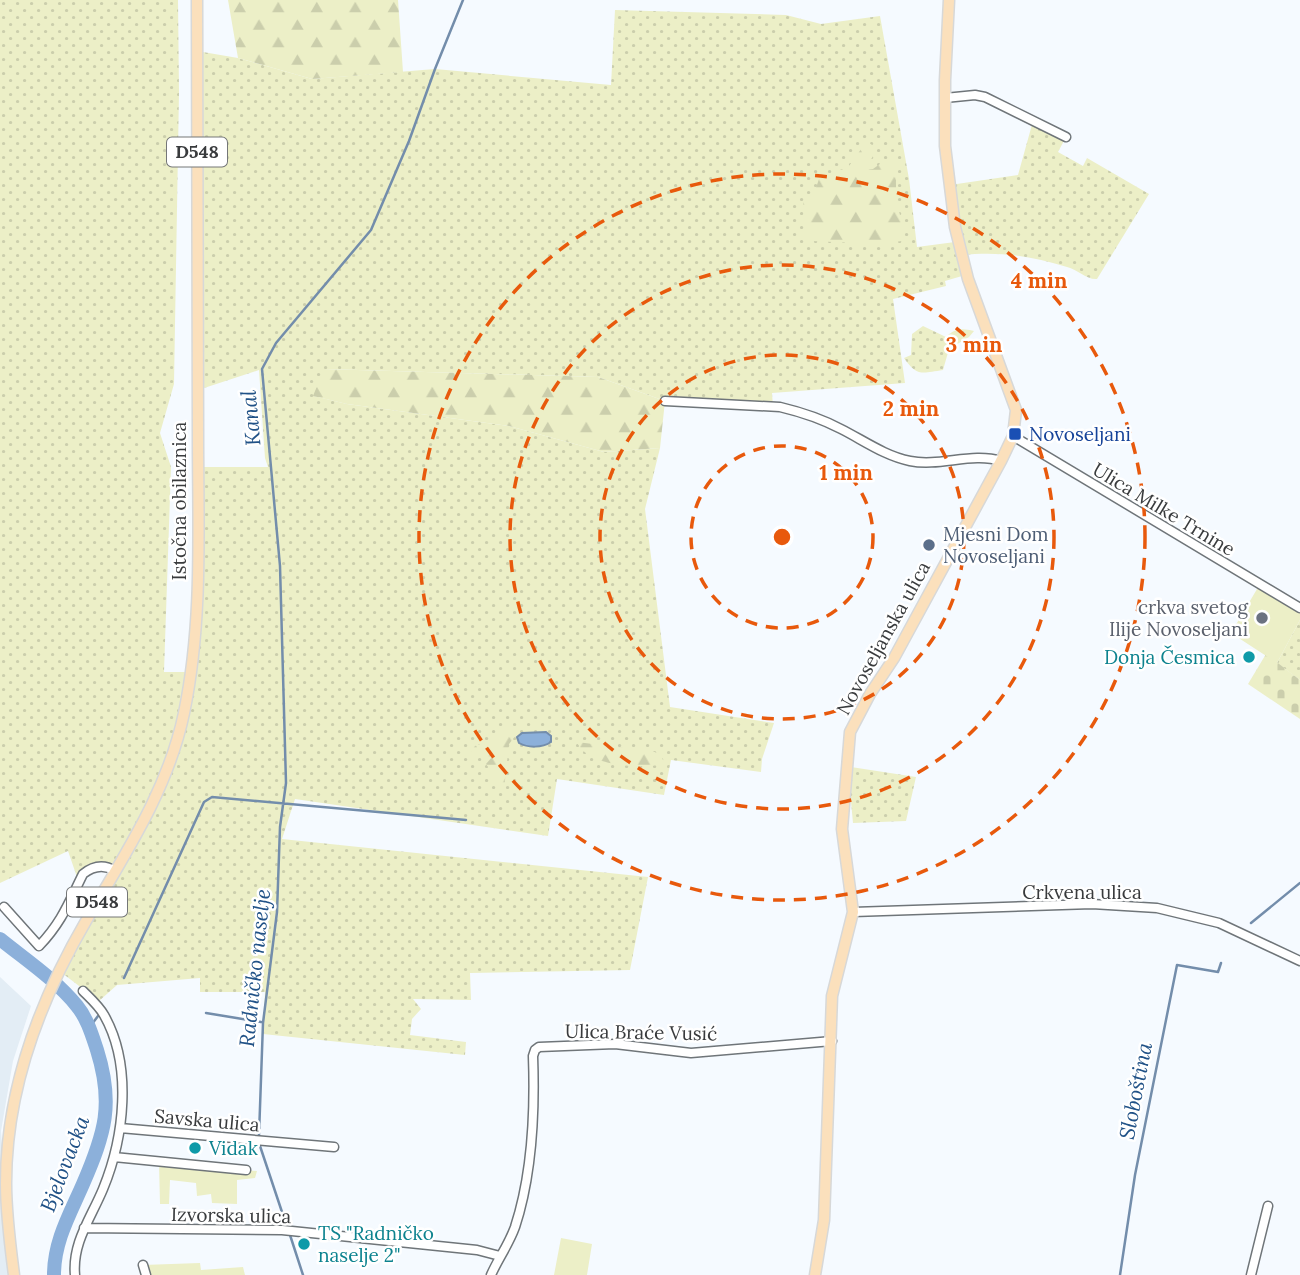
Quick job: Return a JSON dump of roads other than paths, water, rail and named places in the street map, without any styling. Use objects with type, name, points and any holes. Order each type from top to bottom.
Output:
[{"type":"main road","name":"Istočna obilaznica","points":[[14,1275],[6,1181],[9,1139],[26,1057],[58,970],[153,804],[170,762],[191,673],[196,629],[198,467],[197,0]]},
{"type":"main road","name":"Novoseljanska ulica","points":[[816,1275],[824,1220],[832,996],[853,912],[842,829],[850,732],[870,694],[894,658],[1001,461],[1013,436],[1016,410],[968,279],[956,228],[945,146],[949,0]]},
{"type":"street","points":[[945,97],[985,97],[1066,137]]},
{"type":"street","points":[[665,401],[780,407],[798,411],[838,427],[887,453],[908,460],[948,462],[990,458],[1001,461]]},
{"type":"street","name":"Ulica Milke Trnine","points":[[1013,436],[1300,608]]},
{"type":"street","points":[[4,907],[39,946],[60,923],[83,874],[99,866],[115,871]]},
{"type":"street","name":"Crkvena ulica","points":[[853,912],[1092,904],[1157,908],[1219,923],[1300,961]]},
{"type":"street","points":[[75,1275],[77,1244],[114,1157],[120,1128],[123,1089],[115,1044],[103,1013],[83,991]]},
{"type":"street","name":"Ulica Braće Vusić","points":[[500,1256],[514,1230],[520,1210],[532,1126],[535,1050],[544,1046],[615,1044],[691,1053],[832,1041]]},
{"type":"street","name":"Savska ulica","points":[[120,1128],[334,1147]]},
{"type":"street","points":[[114,1157],[246,1170]]},
{"type":"street","points":[[1251,1275],[1268,1206]]},
{"type":"street","name":"Izvorska ulica","points":[[84,1228],[282,1230],[477,1250],[500,1256]]},
{"type":"street","points":[[491,1275],[500,1256]]},
{"type":"street","points":[[143,1265],[146,1275]]},
{"type":"water","points":[[546,732],[551,736],[551,742],[539,746],[523,745],[517,737],[522,733]]},
{"type":"waterway","name":"Kanal","points":[[259,1135],[263,1023],[277,912],[280,827],[286,783],[280,566],[262,369],[276,343],[371,230],[409,141],[463,0]]},
{"type":"waterway","name":"Kanal","points":[[124,978],[204,802],[212,797],[466,820]]},
{"type":"waterway","name":"Sloboština","points":[[1251,923],[1300,883]]},
{"type":"waterway","name":"Bjelovacka","points":[[0,939],[50,979],[81,1011],[97,1050],[105,1087],[102,1133],[60,1239],[54,1275]]},
{"type":"waterway","name":"Sloboština","points":[[1120,1275],[1135,1175],[1177,965],[1218,972],[1221,963]]},
{"type":"waterway","points":[[206,1013],[261,1022]]},
{"type":"waterway","points":[[89,1028],[98,1016]]},
{"type":"waterway","name":"Radničko naselje","points":[[259,1143],[287,1227]]},
{"type":"waterway","name":"Radničko naselje","points":[[290,1235],[303,1275]]},
{"type":"place","name":"Novoseljani","points":[[1015,434]]},
{"type":"place","name":"Mjesni Dom Novoseljani","points":[[929,545]]},
{"type":"place","name":"crkva svetog Ilije Novoseljani","points":[[1262,618]]},
{"type":"place","name":"Donja Česmica","points":[[1249,657]]},
{"type":"place","name":"Vidak","points":[[195,1148]]},
{"type":"place","name":"TS \"Radničko naselje 2\"","points":[[304,1244]]}]
